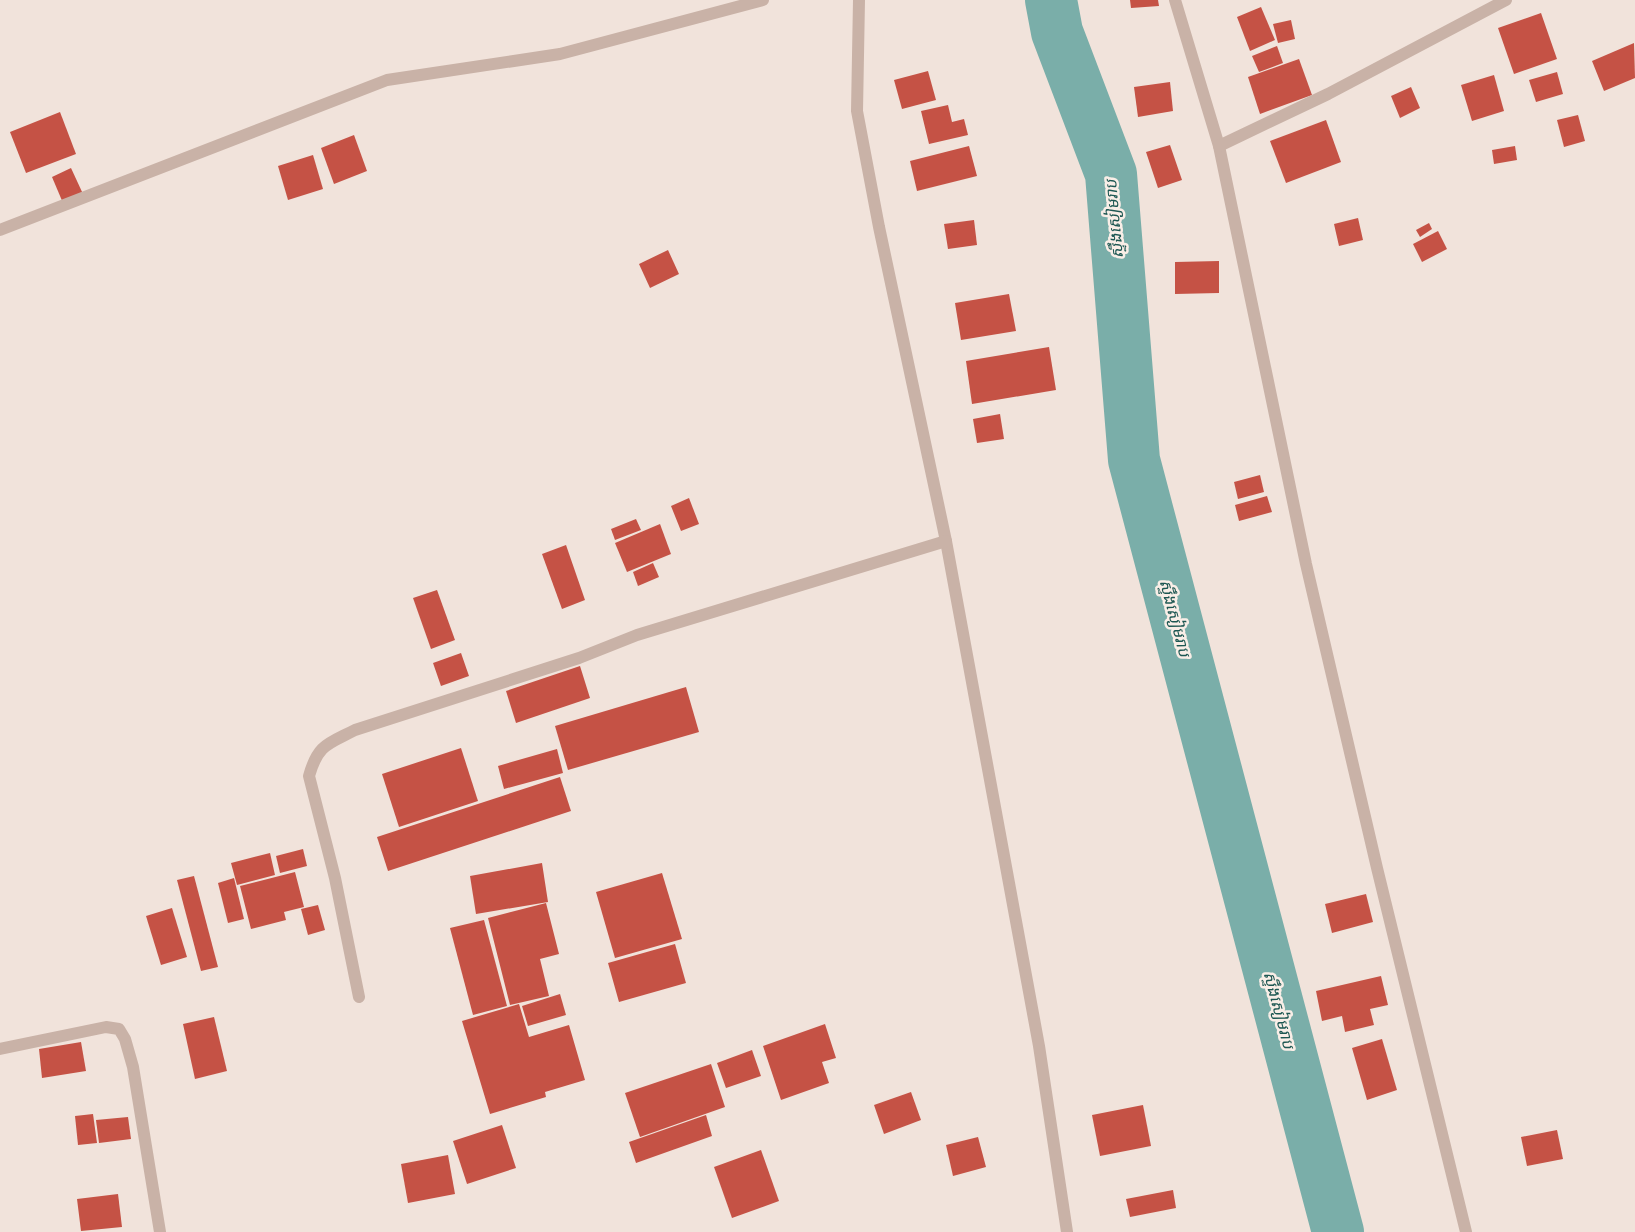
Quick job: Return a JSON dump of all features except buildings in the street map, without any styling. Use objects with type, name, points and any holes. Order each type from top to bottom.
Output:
[{"type":"street","points":[[0,230],[387,80],[560,54],[763,0]]},
{"type":"street","points":[[859,0],[857,112],[879,227],[946,541],[1039,1046],[1066,1232]]},
{"type":"street","points":[[1175,0],[1219,146],[1306,564],[1379,877],[1466,1232]]},
{"type":"street","points":[[1219,146],[1328,94],[1506,0]]},
{"type":"street","points":[[359,997],[335,878],[309,776],[313,761],[323,746],[355,730],[579,658],[637,635],[946,541]]},
{"type":"street","points":[[0,1049],[106,1027],[119,1029],[125,1039],[133,1067],[160,1232]]},
{"type":"waterway","name":"ស្ទឹងសៀមរាប","points":[[1051,0],[1057,32],[1111,174],[1134,460],[1338,1232]]}]
